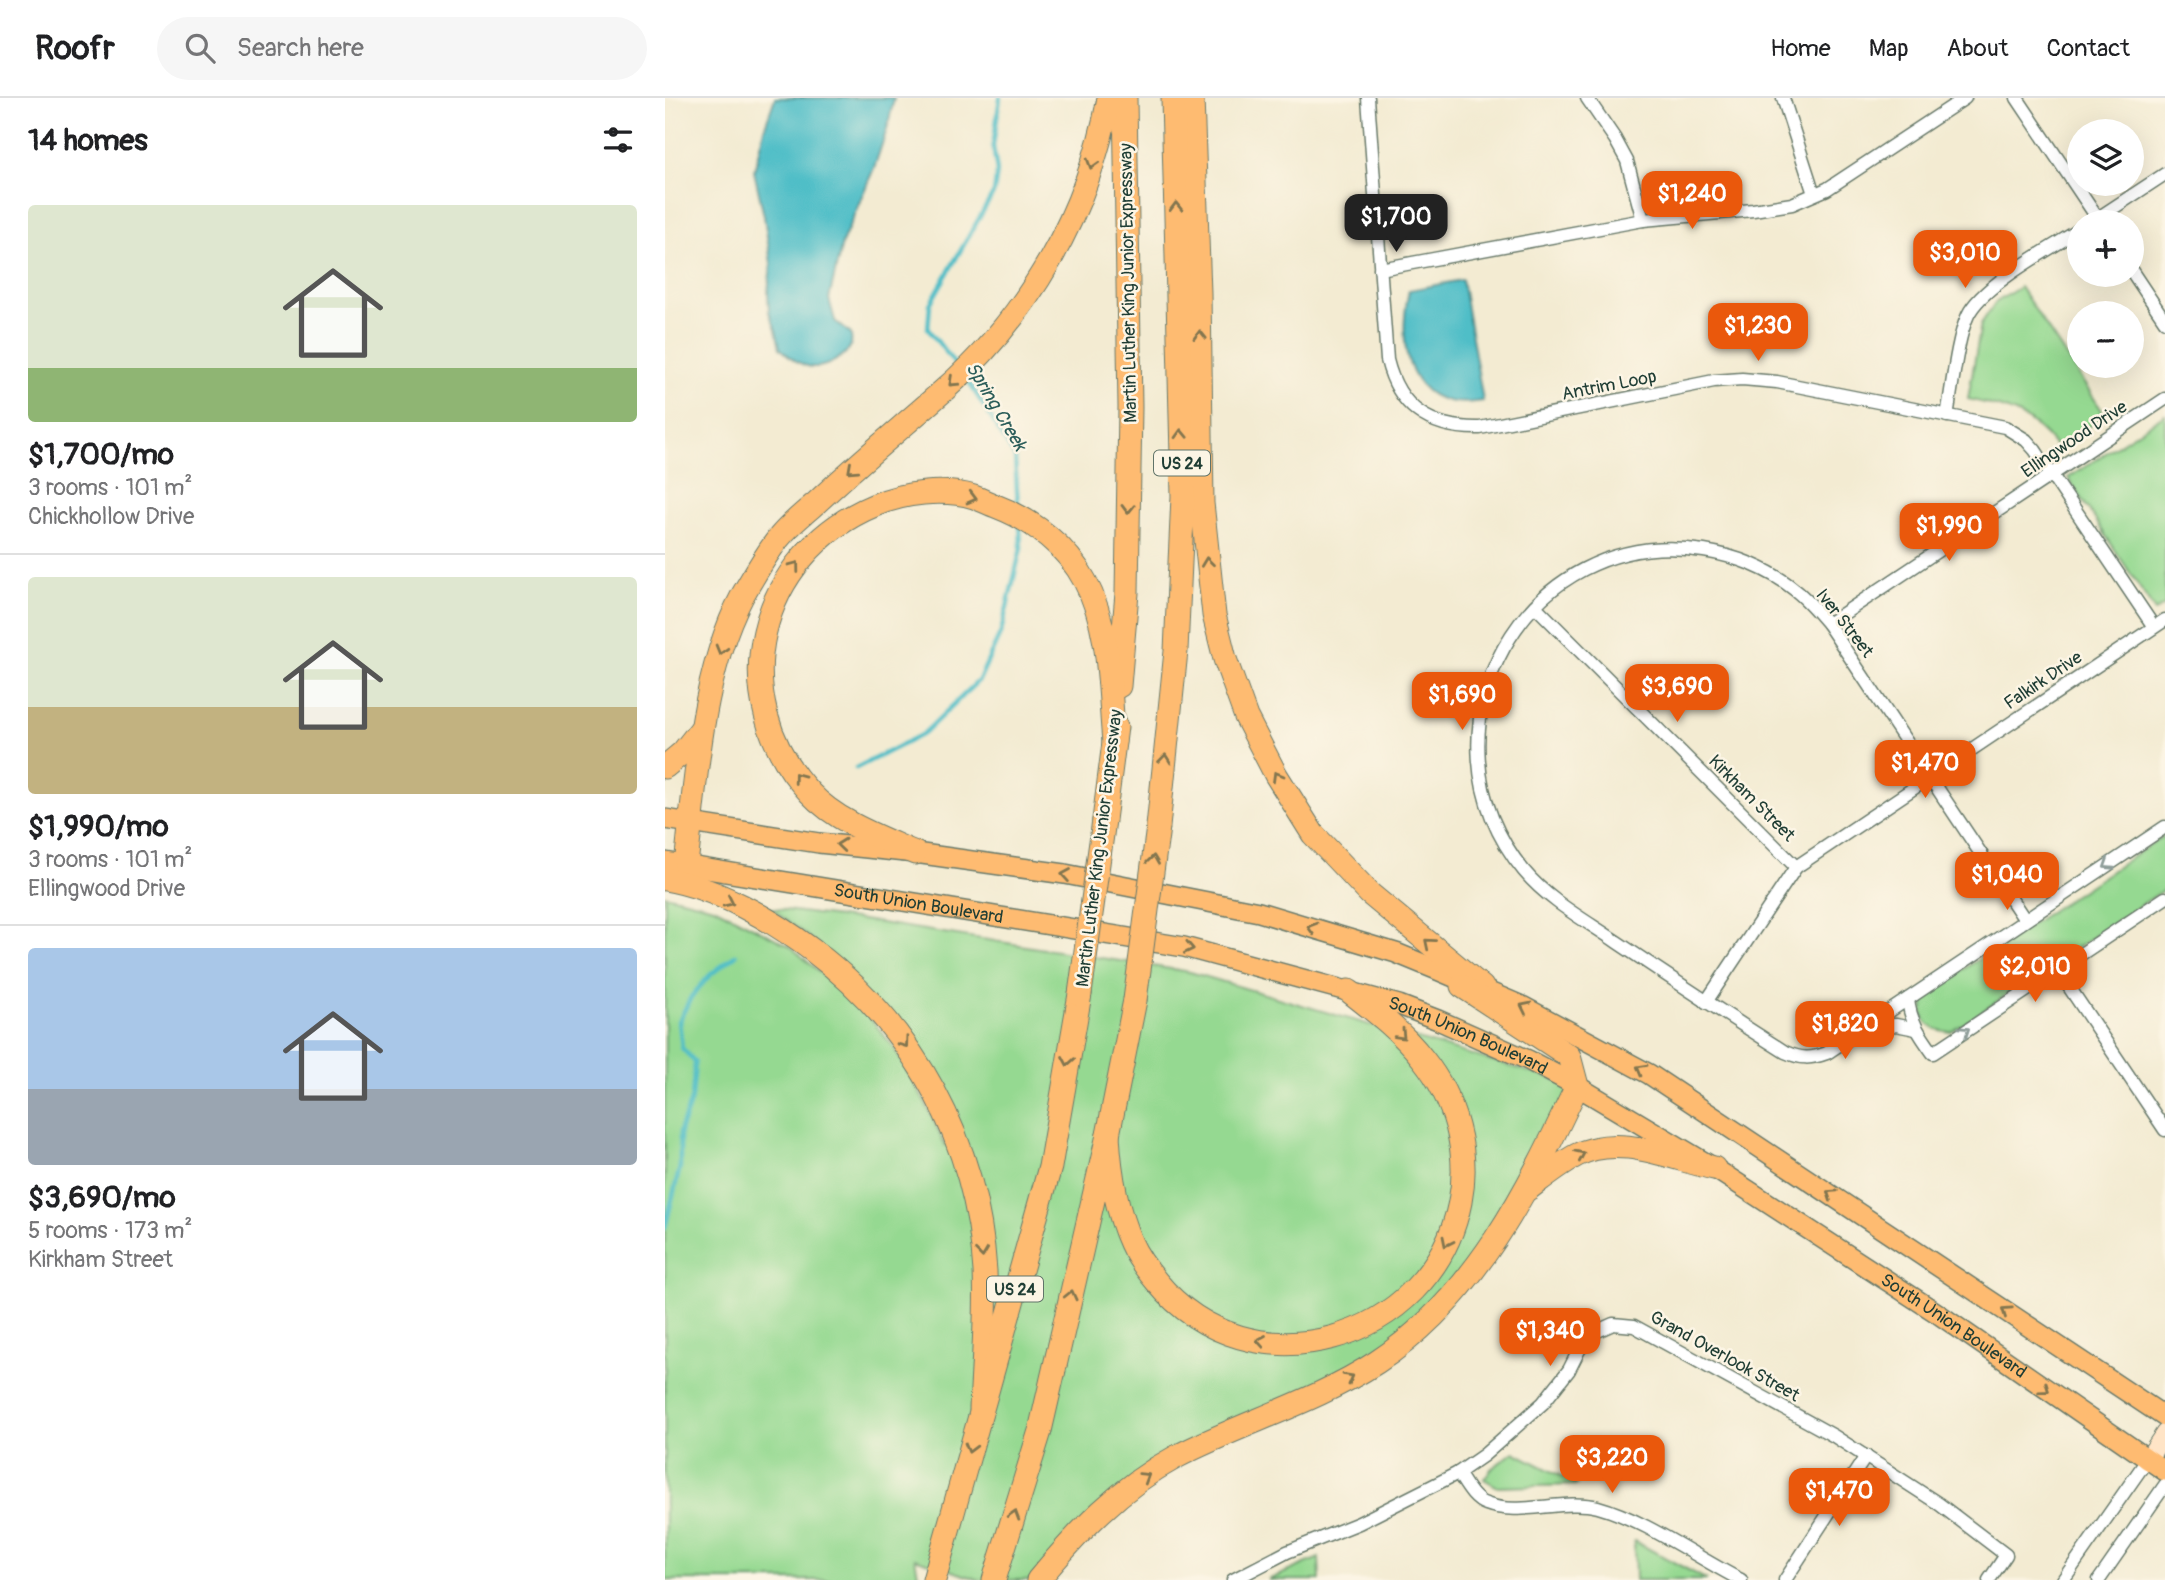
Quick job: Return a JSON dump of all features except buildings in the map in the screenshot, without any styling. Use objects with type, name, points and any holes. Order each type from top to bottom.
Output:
[{"type":"highway","points":[[676,864],[691,823],[702,728],[723,641],[747,586],[789,528],[971,365],[998,336],[1030,294],[1080,202],[1104,125],[1109,98]]},
{"type":"highway","name":"Martin Luther King Junior Expressway","points":[[934,1580],[1050,1167],[1080,994],[1104,820],[1127,593],[1130,407],[1125,98]]},
{"type":"highway","name":"US 24","points":[[994,1580],[1040,1431],[1108,1135],[1135,1000],[1158,827],[1176,651],[1183,496],[1173,98]]},
{"type":"highway","points":[[1192,98],[1199,293],[1202,503],[1214,615],[1225,659],[1246,717],[1276,775],[1314,834],[1370,894],[1482,987]]},
{"type":"highway","points":[[915,853],[853,824],[811,794],[784,758],[766,714],[760,669],[766,627],[776,596],[804,554],[837,523],[883,501],[931,494],[972,497],[1027,520],[1070,560],[1092,596],[1105,648],[1114,742]]},
{"type":"highway","points":[[665,767],[683,752],[702,728]]},
{"type":"highway","points":[[665,879],[717,896],[756,915],[793,935],[833,965],[877,1007],[934,1087],[967,1166],[977,1212],[985,1270],[986,1315],[981,1409]]},
{"type":"highway","points":[[1038,1580],[1091,1520],[1133,1484],[1174,1458],[1338,1383],[1377,1362],[1423,1327],[1467,1281],[1507,1223],[1577,1086],[1569,1056],[1435,969]]},
{"type":"highway","points":[[1108,1135],[1109,1158],[1118,1202],[1131,1245],[1162,1288],[1200,1320],[1225,1332],[1249,1339],[1276,1344],[1305,1344],[1332,1339],[1379,1320],[1416,1290],[1443,1250],[1459,1209],[1464,1169],[1456,1123],[1437,1079],[1413,1047],[1387,1020],[1349,991]]},
{"type":"highway","points":[[1523,1193],[1579,1154],[1613,1145],[1645,1150],[1714,1168]]},
{"type":"main road","points":[[665,819],[819,843],[1065,874],[1259,912],[1396,953],[1482,987],[1586,1038],[1649,1074],[2165,1417]]},
{"type":"main road","name":"South Union Boulevard","points":[[676,864],[1184,947],[1399,1005],[1438,1020],[1528,1060],[1577,1086],[1714,1168],[1937,1313],[2165,1471]]},
{"type":"street","name":"Antrim Loop","points":[[1368,98],[1387,360],[1397,389],[1409,405],[1440,424],[1458,428],[1480,428],[1714,381],[1742,379],[1777,382],[1991,423],[2015,432],[2035,450],[2160,623]]},
{"type":"street","points":[[1587,98],[1627,161],[1643,220]]},
{"type":"street","points":[[1783,98],[1814,194]]},
{"type":"street","points":[[1380,269],[1643,220],[1776,208],[1827,189],[1965,98]]},
{"type":"street","points":[[2017,98],[2090,210]]},
{"type":"street","points":[[2113,210],[2165,174]]},
{"type":"street","points":[[1947,416],[1963,332],[1967,316],[1975,303],[1997,284],[2067,238]]},
{"type":"street","points":[[2142,287],[2165,321]]},
{"type":"street","name":"Ellingwood Drive","points":[[1828,624],[2165,399]]},
{"type":"street","name":"Iver Street","points":[[1870,1026],[1827,1053],[1807,1059],[1785,1052],[1557,902],[1513,856],[1491,816],[1485,795],[1479,760],[1479,724],[1483,699],[1501,649],[1520,622],[1572,576],[1608,559],[1640,551],[1694,549],[1736,558],[1777,577],[1795,589],[1828,624],[2025,920]]},
{"type":"street","name":"Kirkham Street","points":[[1535,606],[1796,867]]},
{"type":"street","name":"Falkirk Drive","points":[[1706,1002],[1796,867],[2160,623]]},
{"type":"street","points":[[1870,1026],[2165,827]]},
{"type":"street","points":[[1908,999],[1909,1014],[1933,1053],[2165,898]]},
{"type":"street","points":[[2057,969],[2165,1130]]},
{"type":"street","points":[[1870,1026],[1896,1025],[1916,1029]]},
{"type":"street","name":"Grand Overlook Street","points":[[1233,1580],[1287,1552],[1359,1523],[1458,1473],[1484,1455],[1543,1403],[1593,1333],[1613,1324],[1634,1326],[1642,1330],[1866,1456],[1958,1517],[2006,1555],[1989,1580]]},
{"type":"street","points":[[2063,1580],[2165,1433]]},
{"type":"street","points":[[1785,1580],[1866,1456]]},
{"type":"street","points":[[1458,1473],[1468,1489],[1484,1504],[1510,1508],[1596,1507],[1633,1520],[1741,1580]]},
{"type":"street","points":[[2098,1580],[2165,1485]]},
{"type":"green space","points":[[2020,287],[2067,358],[2067,378],[2080,378],[2105,415],[2059,447],[2027,419],[1968,399],[1981,324],[1995,303]]},
{"type":"green space","points":[[2165,414],[2165,605],[2155,611],[2068,478]]},
{"type":"green space","points":[[2165,835],[2165,889],[1951,1032],[1934,1028],[1925,1020],[1923,1009],[1928,993]]},
{"type":"green space","points":[[665,895],[714,907],[790,946],[867,1014],[894,1048],[926,1104],[945,1145],[957,1119],[819,945],[770,908],[1190,972],[1577,1086],[1507,1223],[1424,1327],[1146,1476],[1039,1580],[979,1580],[915,1558],[919,1580],[665,1580]]},
{"type":"green space","points":[[1514,1452],[1578,1485],[1498,1487],[1484,1479],[1491,1469]]},
{"type":"green space","points":[[1634,1541],[1707,1580],[1635,1580]]},
{"type":"green space","points":[[1319,1558],[1320,1580],[1268,1580]]},
{"type":"water","points":[[775,98],[894,98],[874,168],[842,243],[829,299],[835,321],[851,334],[851,345],[840,357],[818,367],[799,363],[780,348],[769,312],[771,263],[754,171]]},
{"type":"water","points":[[1462,280],[1483,401],[1458,402],[1438,397],[1423,387],[1413,372],[1407,354],[1405,312],[1409,290]]},
{"type":"waterway","name":"Spring Creek","points":[[957,367],[928,329],[930,304],[994,192],[997,172],[993,146],[1000,98]]},
{"type":"waterway","name":"Spring Creek","points":[[967,379],[1015,457],[1018,507]]},
{"type":"waterway","name":"Spring Creek","points":[[856,768],[923,734],[979,680],[1001,632],[1021,548],[1020,526]]},
{"type":"waterway","name":"Spring Creek","points":[[665,1228],[680,1167],[680,1131],[692,1097],[695,1062],[682,1048],[679,1021],[691,997],[710,975],[736,955]]}]
